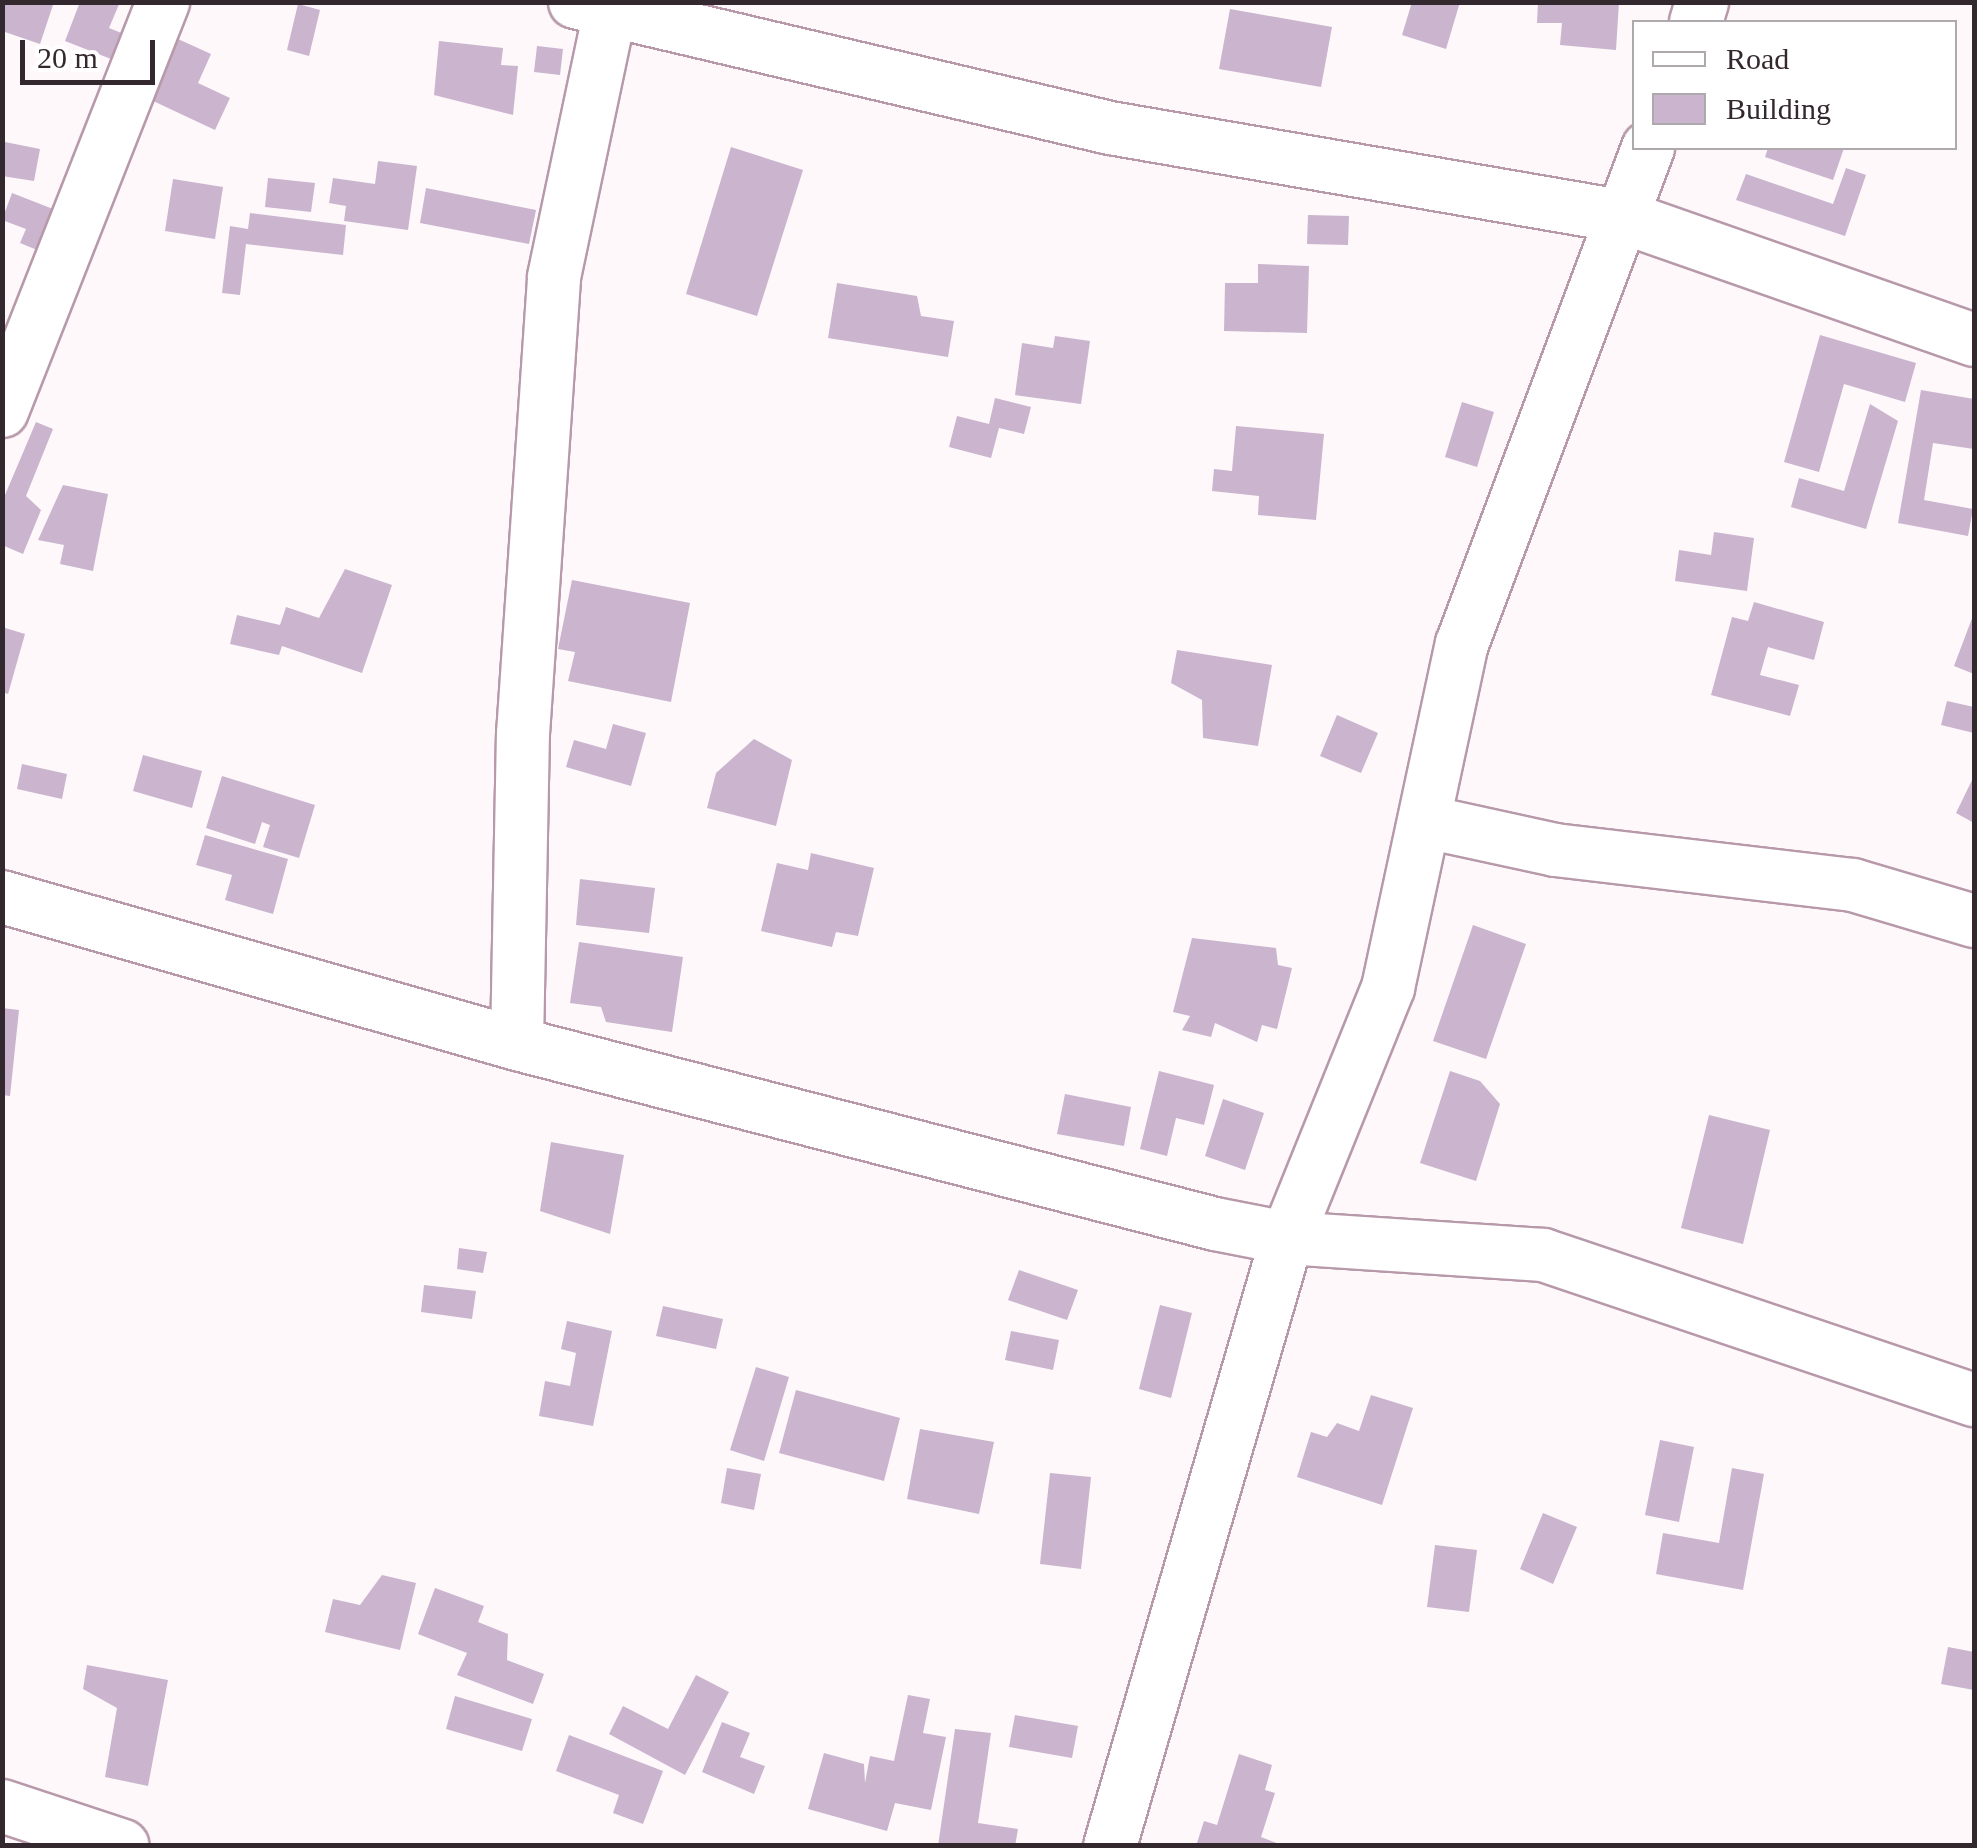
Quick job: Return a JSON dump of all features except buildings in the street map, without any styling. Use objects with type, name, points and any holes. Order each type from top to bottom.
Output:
[{"type":"street","points":[[2,410],[163,2]]},
{"type":"street","points":[[517,1044],[523,734],[554,278],[599,5],[1110,128],[1620,216],[1974,340]]},
{"type":"street","points":[[1110,1846],[1287,1238],[1388,988],[1427,822],[1462,644],[1647,150]]},
{"type":"street","points":[[1427,822],[1556,850],[1852,885],[1974,921]]},
{"type":"street","points":[[2,897],[517,1044],[1287,1238],[1542,1255],[1974,1400]]},
{"type":"street","points":[[2,1806],[122,1846]]}]
